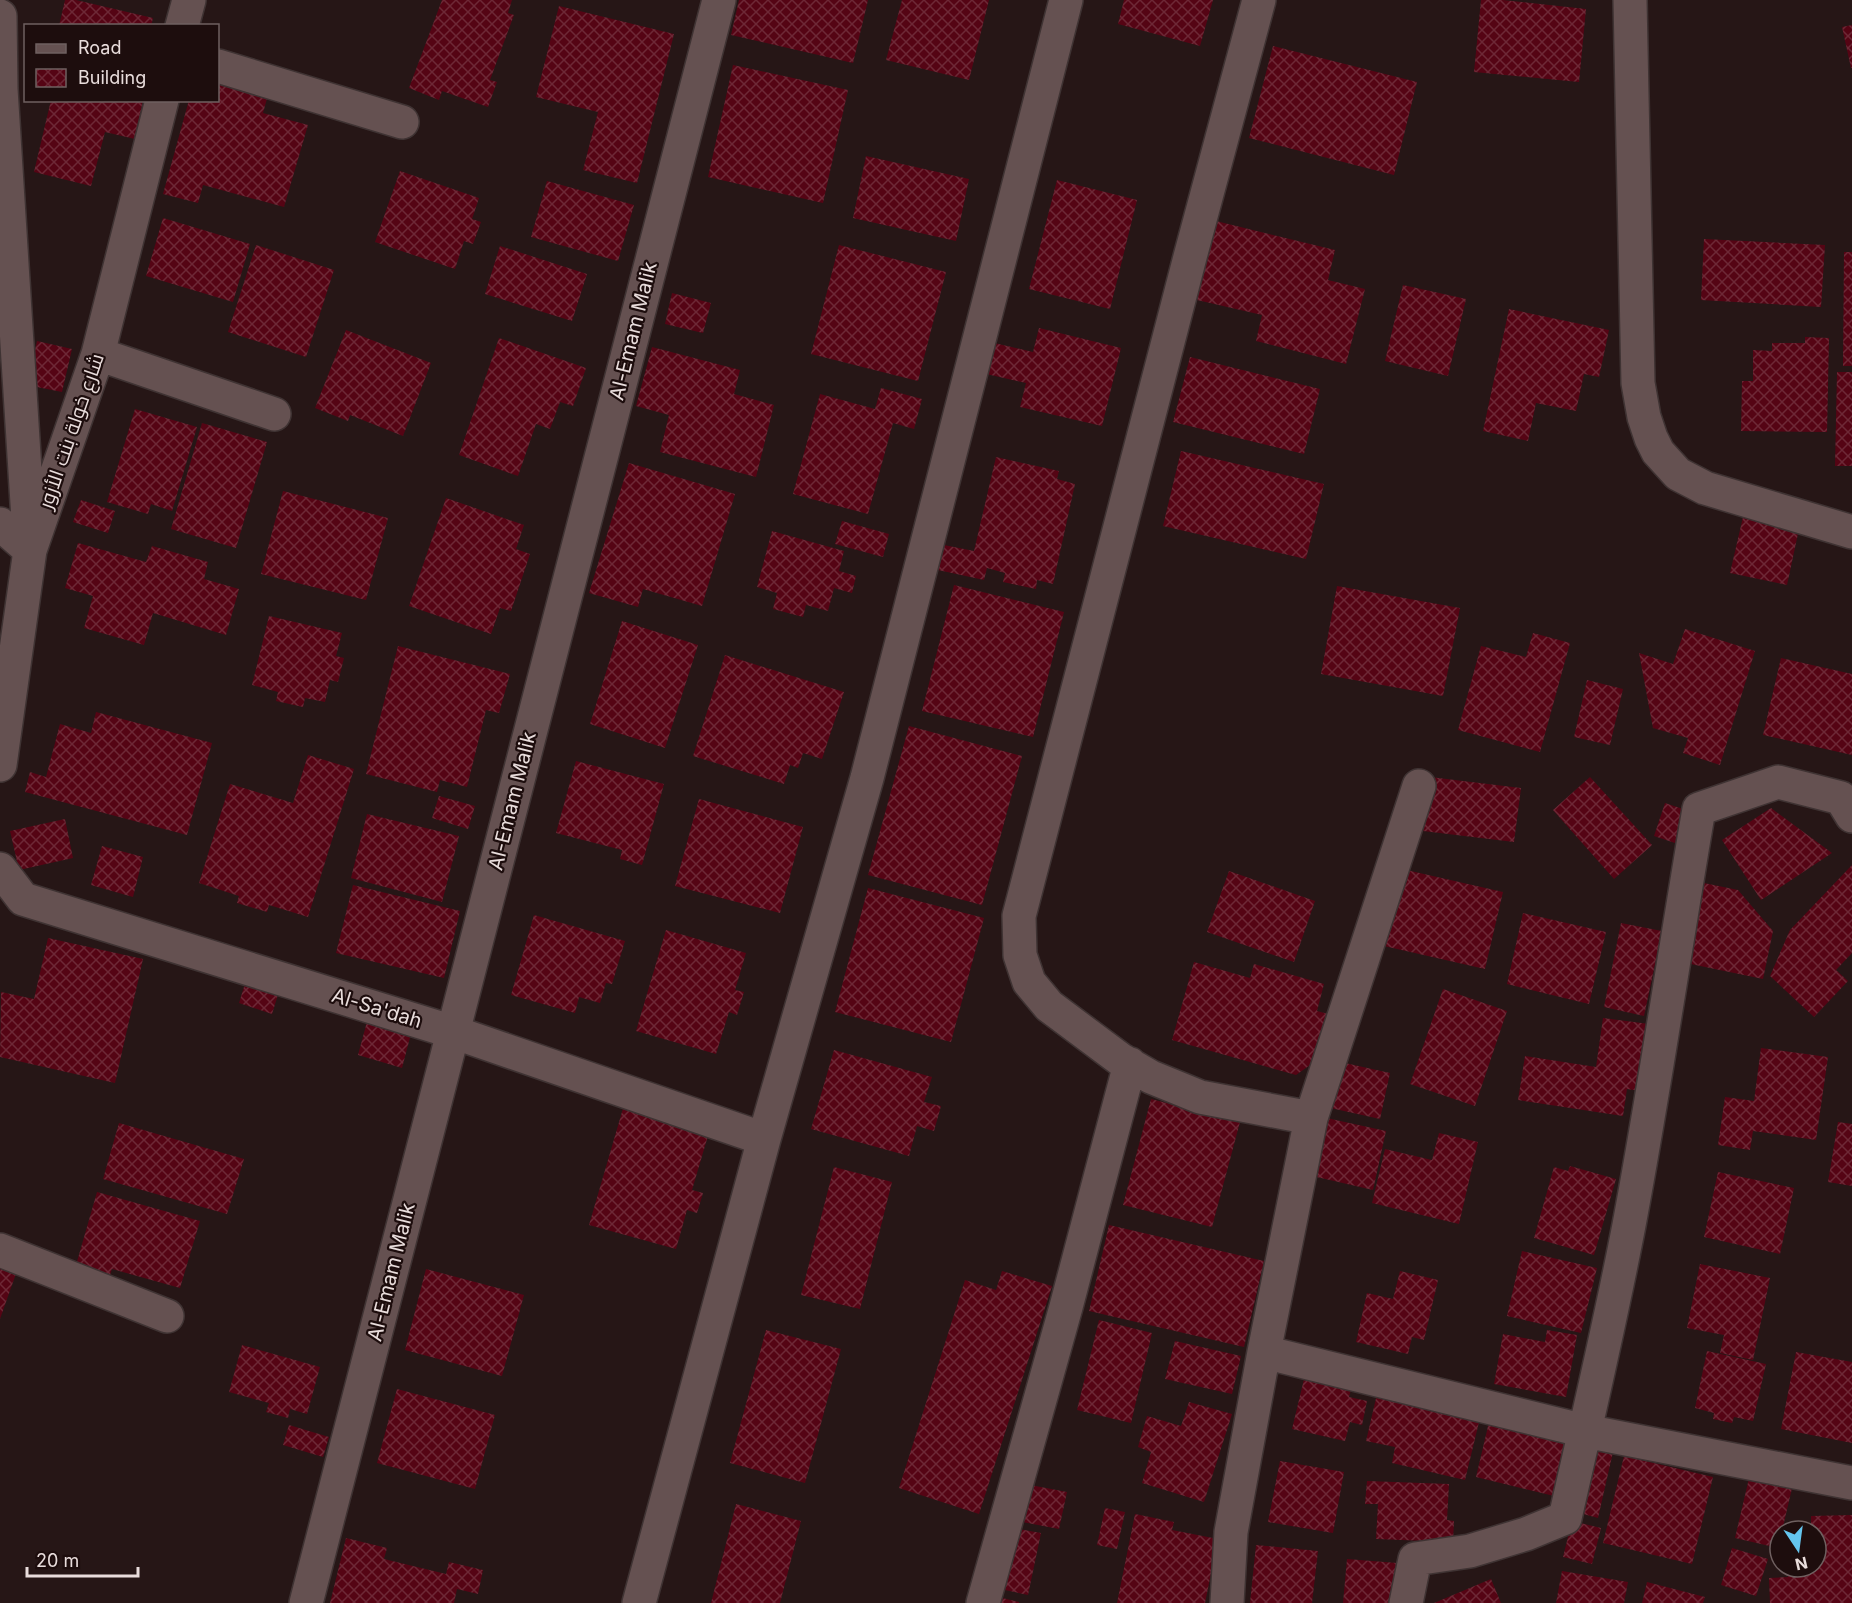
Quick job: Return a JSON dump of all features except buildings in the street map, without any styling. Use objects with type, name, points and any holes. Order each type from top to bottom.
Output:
[{"type":"street","points":[[183,24],[189,0]]},
{"type":"street","name":"Al-Emam Malik","points":[[306,1603],[719,0]]},
{"type":"street","points":[[639,1603],[764,1139],[867,778],[1066,0]]},
{"type":"street","points":[[1259,0],[1019,916],[1020,955],[1029,982],[1049,1006],[1151,1077],[1200,1097],[1311,1118]]},
{"type":"street","points":[[1630,0],[1638,383],[1644,417],[1651,438],[1667,464],[1691,482],[1852,532]]},
{"type":"street","points":[[0,16],[0,89],[30,550]]},
{"type":"street","points":[[219,66],[402,122]]},
{"type":"street","name":"شارع خولة بنت الأزور","points":[[0,765],[30,550],[98,354],[161,102]]},
{"type":"street","points":[[98,354],[274,414]]},
{"type":"street","points":[[0,524],[30,550]]},
{"type":"street","points":[[1406,1603],[1415,1559],[1470,1551],[1565,1518],[1613,1304],[1646,1131],[1699,809],[1778,782],[1841,798],[1852,816]]},
{"type":"street","points":[[1227,1603],[1231,1532],[1311,1118],[1419,786]]},
{"type":"street","name":"Al-Sa'dah","points":[[0,869],[23,899],[453,1032],[764,1139]]},
{"type":"street","points":[[983,1603],[1066,1307],[1130,1064]]},
{"type":"street","points":[[0,1250],[167,1316]]},
{"type":"street","points":[[1264,1352],[1584,1431],[1852,1483]]}]
